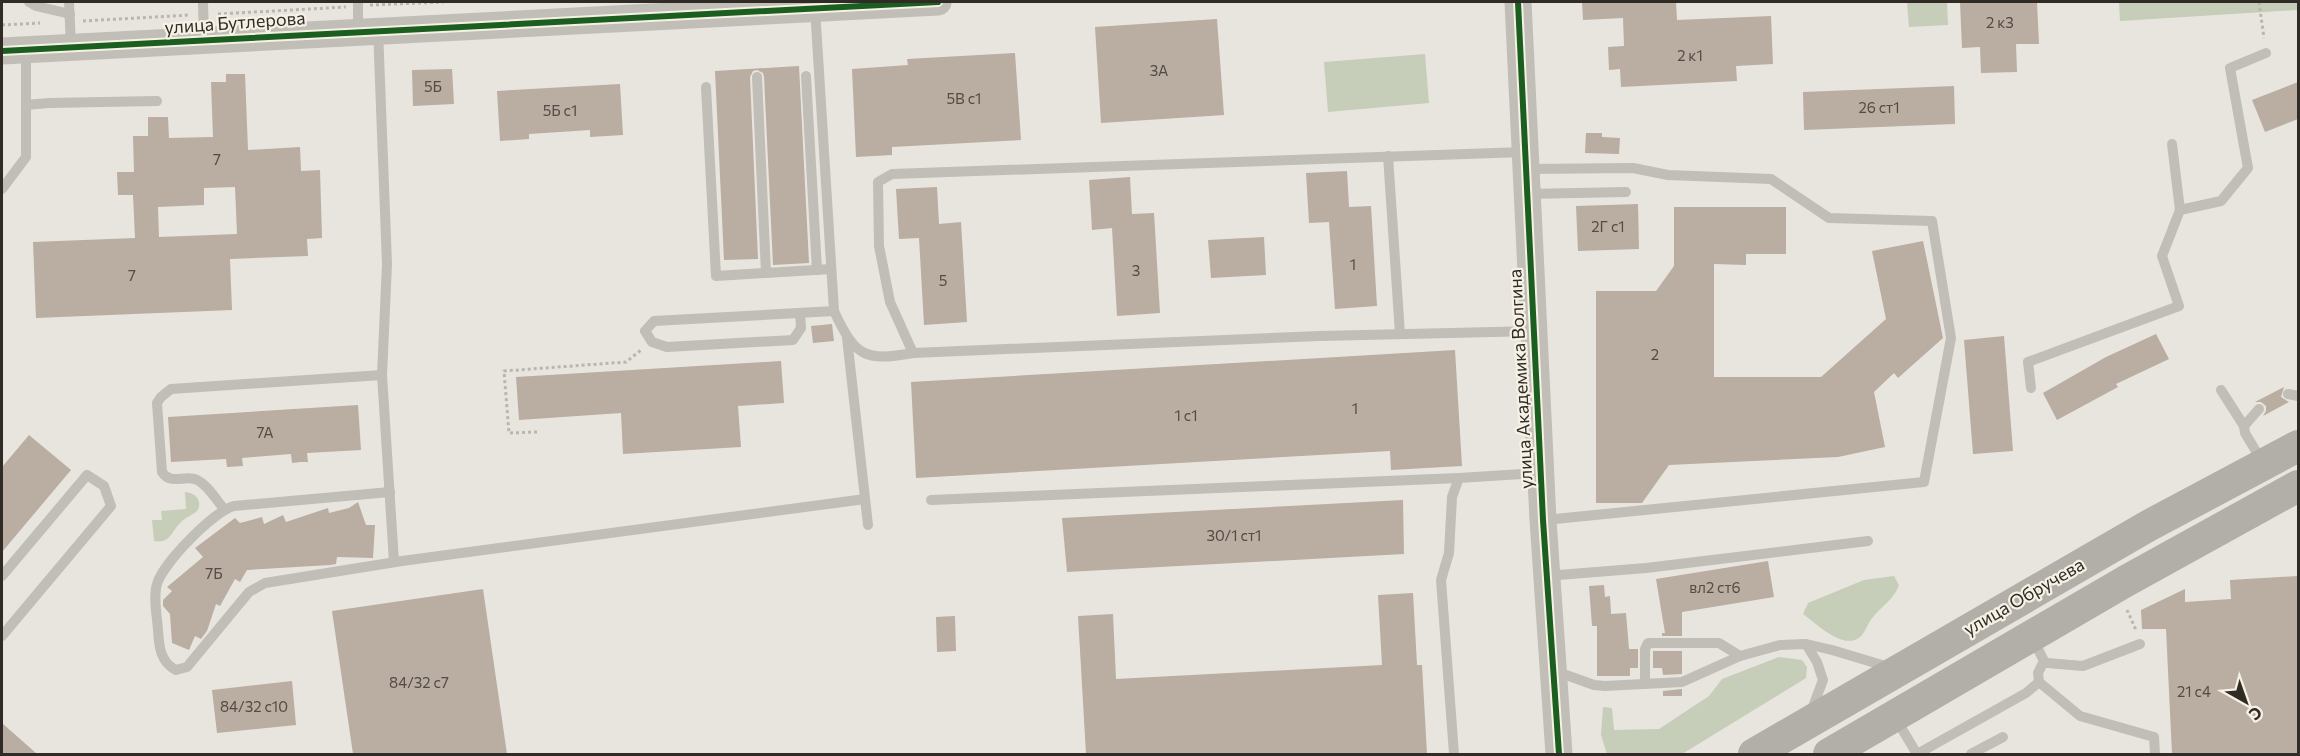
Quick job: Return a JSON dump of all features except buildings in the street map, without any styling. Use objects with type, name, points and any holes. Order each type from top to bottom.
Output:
[{"type":"main road","name":"улица Обручева","points":[[1754,754],[2148,526],[2298,446]]},
{"type":"main road","name":"улица Обручева","points":[[1829,754],[1895,716],[2038,648],[2126,580],[2292,492]]},
{"type":"street","name":"улица Бутлерова","points":[[14,50],[70,28],[203,28],[363,17],[610,14],[938,2]]},
{"type":"street","name":"улица Академика Волгина","points":[[1518,2],[1540,473],[1552,670],[1560,747]]},
{"type":"lane","points":[[29,2],[70,28]]},
{"type":"lane","points":[[69,2],[70,28]]},
{"type":"lane","points":[[203,2],[203,28]]},
{"type":"lane","points":[[815,8],[834,311],[847,338],[868,525]]},
{"type":"lane","points":[[363,17],[387,264],[382,375],[394,562]]},
{"type":"lane","points":[[2,189],[27,157],[27,105],[14,50]]},
{"type":"lane","points":[[2180,210],[2221,201],[2248,168],[2230,68],[2266,53]]},
{"type":"lane","points":[[806,76],[817,270]]},
{"type":"lane","points":[[757,77],[766,273]]},
{"type":"lane","points":[[706,87],[716,276],[831,269]]},
{"type":"lane","points":[[27,105],[157,101]]},
{"type":"lane","points":[[2031,388],[2028,362],[2179,306],[2162,256],[2180,210],[2172,144]]},
{"type":"lane","points":[[1388,156],[1400,334]]},
{"type":"lane","points":[[913,353],[890,302],[879,246],[878,182],[892,174],[1388,156],[1526,172],[1626,192]]},
{"type":"lane","points":[[1526,172],[1633,168],[1668,175],[1771,179],[1829,218],[1932,221],[1951,338],[1923,482],[1543,520]]},
{"type":"lane","points":[[800,313],[801,328],[793,340],[667,347],[652,342],[645,331],[654,321],[834,311]]},
{"type":"lane","points":[[847,338],[866,356],[894,356],[913,353],[1534,331]]},
{"type":"lane","points":[[224,509],[200,482],[191,478],[171,480],[162,472],[157,403],[164,393],[171,389],[382,375]]},
{"type":"lane","points":[[2221,390],[2244,426],[2245,433],[2263,464]]},
{"type":"lane","points":[[2244,426],[2259,409]]},
{"type":"lane","points":[[931,500],[1540,473]]},
{"type":"lane","points":[[2,576],[87,475],[104,486],[111,506],[2,636]]},
{"type":"lane","points":[[1454,754],[1441,580],[1449,553],[1452,497],[1459,478]]},
{"type":"lane","points":[[390,492],[234,506],[224,509],[172,557],[157,585],[159,648],[165,662],[176,670],[183,670],[249,592],[260,585],[394,562],[865,498]]},
{"type":"lane","points":[[1546,576],[1646,568],[1868,541]]},
{"type":"lane","points":[[1645,684],[1645,649],[1648,643],[1719,644],[1740,656]]},
{"type":"lane","points":[[1552,670],[1605,687],[1682,682],[1740,656],[1780,645],[1806,644],[1898,670]]},
{"type":"lane","points":[[1806,644],[1823,680],[1807,723]]},
{"type":"lane","points":[[2140,644],[2083,666],[2038,648],[2039,682],[2080,716],[2154,737],[2155,754]]},
{"type":"lane","points":[[1895,716],[1917,754],[2026,693],[2039,682]]},
{"type":"lane","points":[[1971,754],[2003,737]]},
{"type":"path","points":[[2,25],[70,28],[203,28],[363,17],[444,2]]},
{"type":"path","points":[[2259,2],[2266,53]]},
{"type":"path","points":[[537,432],[509,433],[504,371],[626,362],[652,342]]},
{"type":"path","points":[[2127,610],[2136,628]]},
{"type":"green space","points":[[1907,2],[1947,2],[1948,25],[1909,27]]},
{"type":"green space","points":[[2119,2],[2298,2],[2298,10],[2120,21]]},
{"type":"green space","points":[[1425,54],[1429,103],[1328,112],[1324,62]]},
{"type":"green space","points":[[185,492],[197,498],[198,510],[181,522],[167,539],[154,541],[152,520],[162,520],[161,511],[186,509]]},
{"type":"green space","points":[[1894,576],[1899,585],[1894,594],[1871,619],[1862,635],[1853,640],[1846,641],[1830,634],[1803,614],[1808,603],[1864,580]]},
{"type":"green space","points":[[1779,657],[1802,660],[1807,667],[1806,678],[1682,754],[1607,754],[1601,735],[1603,707],[1612,708],[1614,730],[1659,729],[1709,696],[1722,679]]},
{"type":"cycle path","points":[[2,51],[938,2]]},
{"type":"cycle path","points":[[1518,2],[1543,520],[1559,754]]}]
